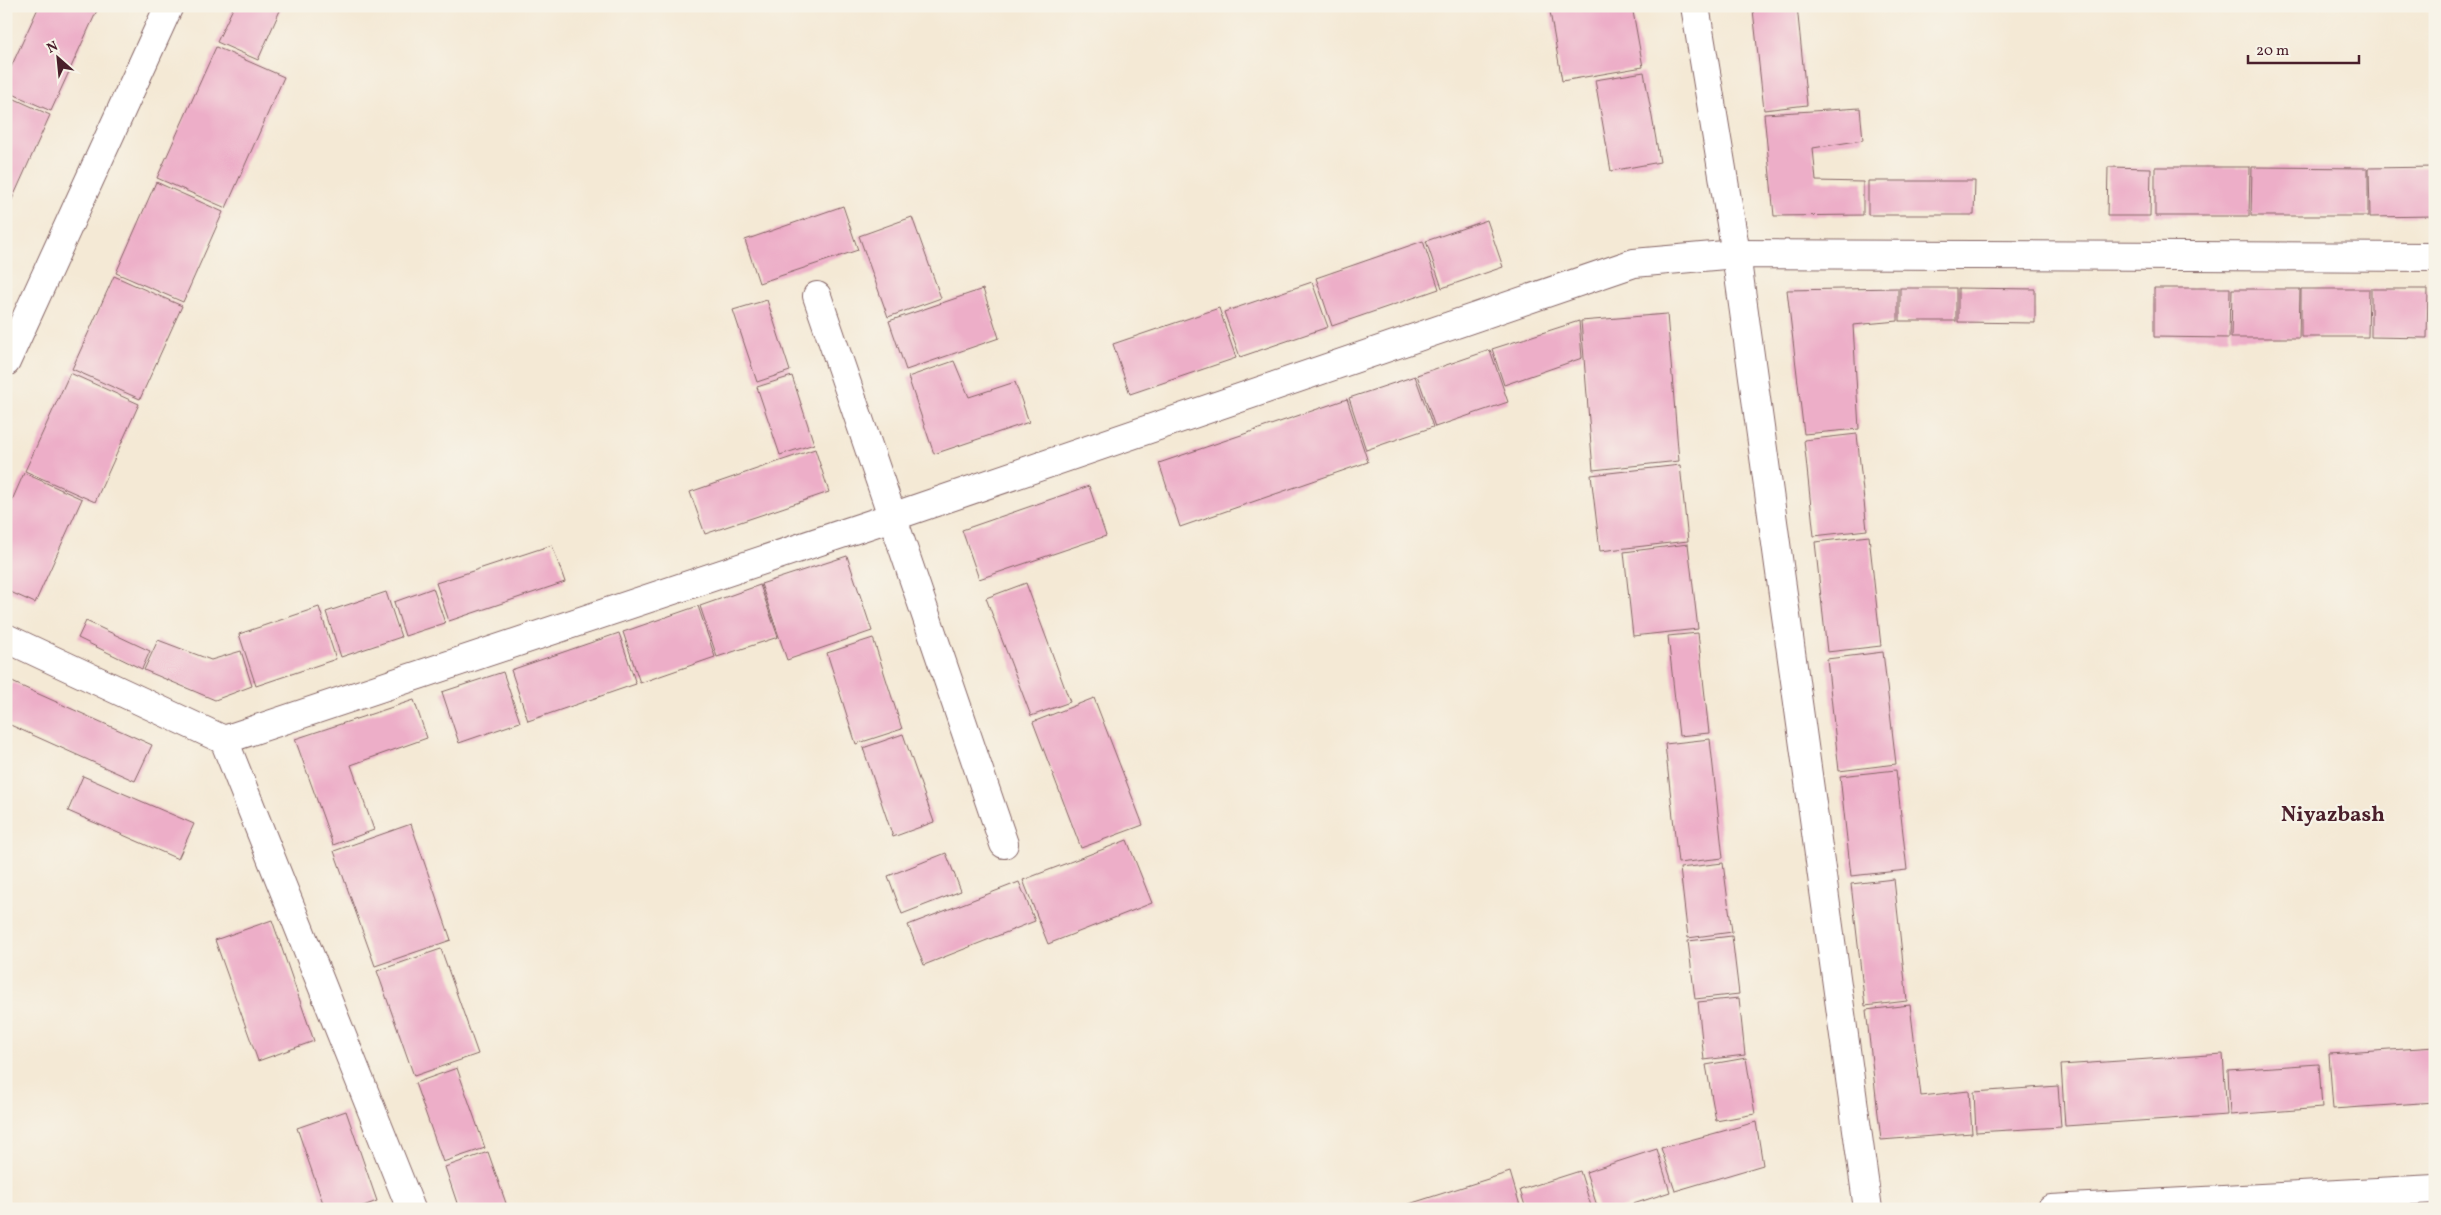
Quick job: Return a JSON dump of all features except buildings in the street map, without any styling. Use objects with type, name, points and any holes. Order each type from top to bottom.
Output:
[{"type":"street","points":[[6,362],[169,6]]},
{"type":"street","points":[[1695,6],[1736,254],[1868,1209]]},
{"type":"street","points":[[224,740],[892,517],[1634,263],[1736,254],[2435,257]]},
{"type":"street","points":[[817,296],[1004,844]]},
{"type":"street","points":[[6,638],[224,740],[411,1209]]},
{"type":"street","points":[[2050,1209],[2435,1189]]},
{"type":"district","name":"Niyazbash","points":[[2333,814]]}]
